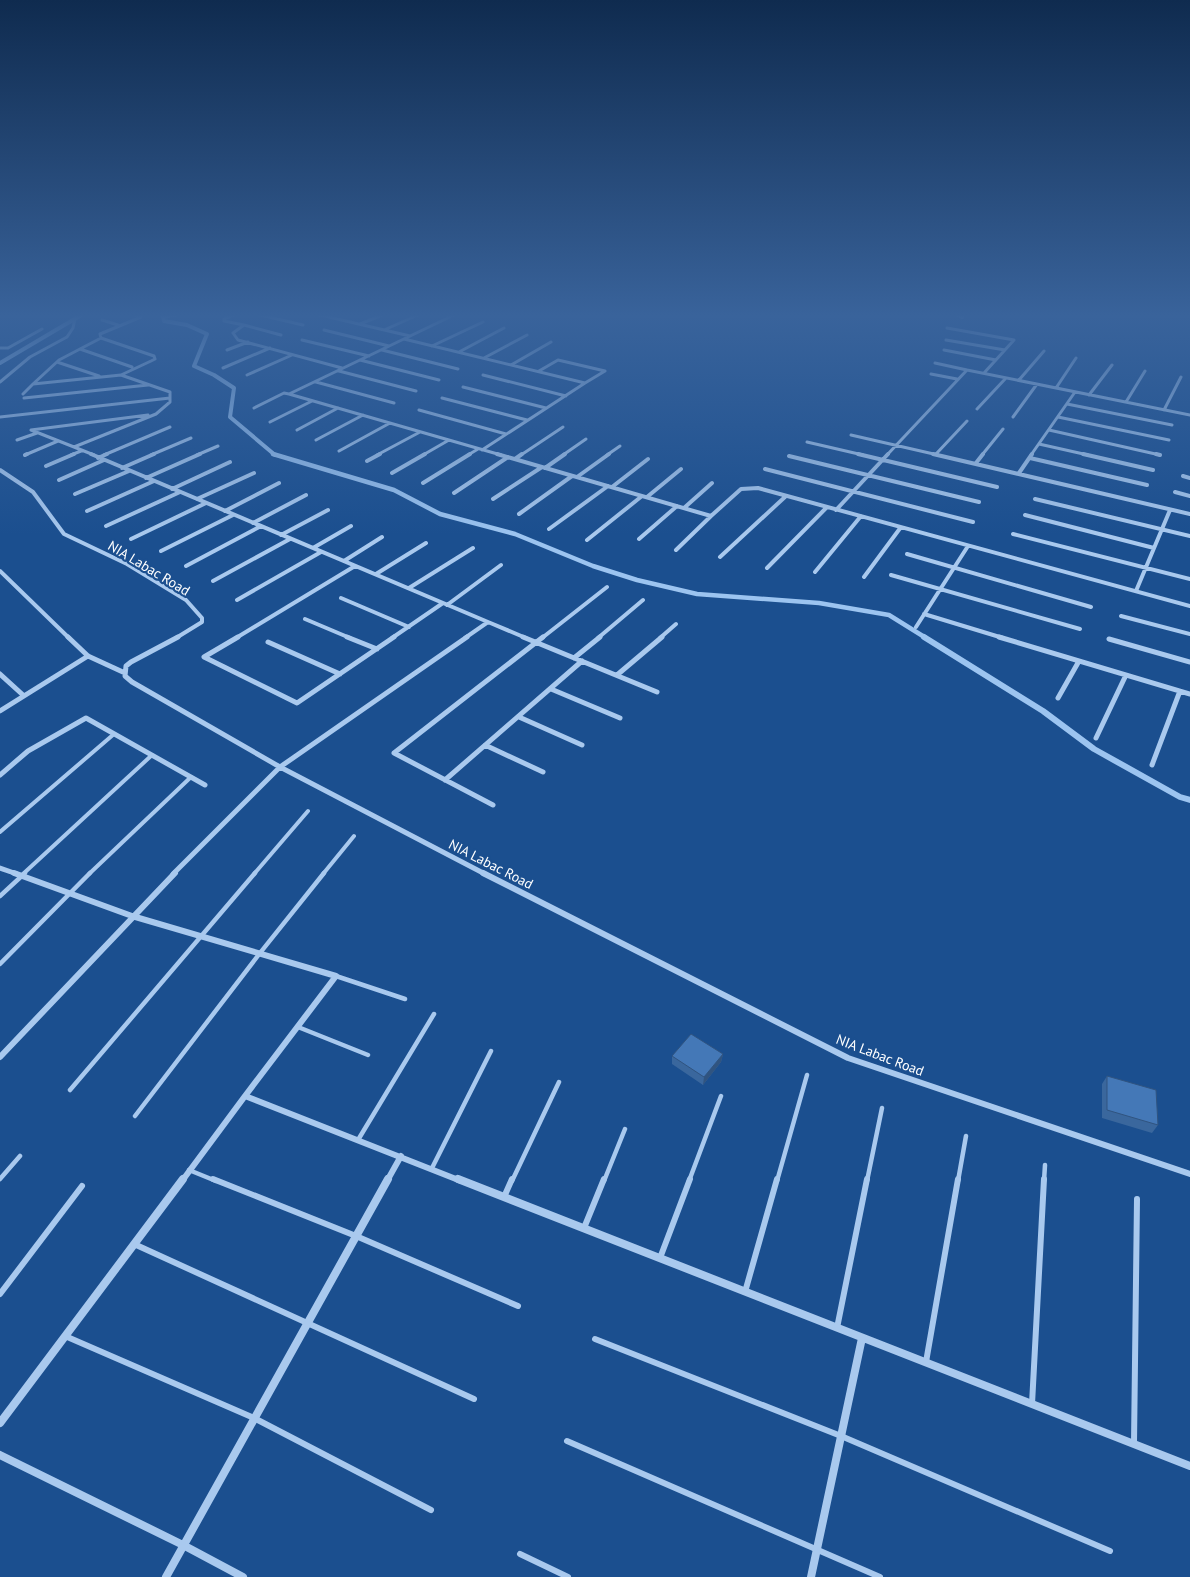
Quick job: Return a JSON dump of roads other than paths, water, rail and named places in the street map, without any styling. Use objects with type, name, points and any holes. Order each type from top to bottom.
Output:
[{"type":"street","points":[[23,394],[29,388]]},
{"type":"street","points":[[24,398],[124,388]]},
{"type":"street","points":[[74,447],[156,414],[170,402],[170,392],[157,388]]},
{"type":"street","points":[[289,394],[303,388]]},
{"type":"street","points":[[336,388],[394,403]]},
{"type":"street","points":[[400,388],[416,392]]},
{"type":"street","points":[[465,388],[546,408]]},
{"type":"street","points":[[531,388],[566,396]]},
{"type":"street","points":[[423,482],[506,434],[579,388]]},
{"type":"street","points":[[836,510],[949,388]]},
{"type":"street","points":[[977,409],[997,388]]},
{"type":"street","points":[[1014,417],[1034,388]]},
{"type":"street","points":[[1056,388],[1190,415]]},
{"type":"street","points":[[1089,394],[1094,388]]},
{"type":"street","points":[[1126,402],[1135,388]]},
{"type":"street","points":[[1164,410],[1176,388]]},
{"type":"street","points":[[1019,473],[1076,392]]},
{"type":"street","points":[[254,408],[284,393],[289,394],[711,516]]},
{"type":"street","points":[[0,417],[170,398]]},
{"type":"street","points":[[442,398],[527,420]]},
{"type":"street","points":[[270,422],[312,401]]},
{"type":"street","points":[[1067,404],[1172,425]]},
{"type":"street","points":[[297,430],[338,408]]},
{"type":"street","points":[[419,410],[506,434]]},
{"type":"street","points":[[156,414],[31,430],[657,692]]},
{"type":"street","points":[[316,440],[363,415]]},
{"type":"street","points":[[1058,417],[1168,440]]},
{"type":"street","points":[[936,454],[968,421]]},
{"type":"street","points":[[339,451],[390,423]]},
{"type":"street","points":[[98,458],[170,427]]},
{"type":"street","points":[[515,459],[563,427]]},
{"type":"street","points":[[976,463],[1003,429]]},
{"type":"street","points":[[1049,430],[1160,455]]},
{"type":"street","points":[[17,440],[37,432]]},
{"type":"street","points":[[367,461],[420,432]]},
{"type":"street","points":[[851,435],[1190,514]]},
{"type":"street","points":[[122,468],[191,438]]},
{"type":"street","points":[[493,499],[544,468],[586,439]]},
{"type":"street","points":[[392,473],[449,440]]},
{"type":"street","points":[[25,455],[58,441]]},
{"type":"street","points":[[806,442],[997,487]]},
{"type":"street","points":[[1039,444],[1153,470]]},
{"type":"street","points":[[146,478],[218,446]]},
{"type":"street","points":[[518,514],[620,446]]},
{"type":"street","points":[[46,466],[81,450]]},
{"type":"street","points":[[789,456],[979,502]]},
{"type":"street","points":[[454,493],[508,457]]},
{"type":"street","points":[[1030,458],[1147,485]]},
{"type":"street","points":[[549,529],[648,459]]},
{"type":"street","points":[[59,480],[104,460]]},
{"type":"street","points":[[172,489],[230,462]]},
{"type":"street","points":[[647,498],[681,469]]},
{"type":"street","points":[[765,469],[973,522]]},
{"type":"street","name":"NIA Labac Road","points":[[0,470],[33,492],[64,534],[127,564],[186,600],[202,618],[202,622],[196,627],[126,666],[125,673],[132,682],[280,767],[848,1058],[1190,1174]]},
{"type":"street","points":[[75,494],[129,471]]},
{"type":"street","points":[[197,500],[254,472]]},
{"type":"street","points":[[1182,476],[1190,478]]},
{"type":"street","points":[[87,511],[154,481]]},
{"type":"street","points":[[226,511],[279,484]]},
{"type":"street","points":[[684,508],[712,484]]},
{"type":"street","points":[[676,550],[741,489],[758,488],[1190,606]]},
{"type":"street","points":[[106,526],[180,492]]},
{"type":"street","points":[[1175,492],[1190,496]]},
{"type":"street","points":[[253,523],[306,495]]},
{"type":"street","points":[[587,540],[642,496]]},
{"type":"street","points":[[720,557],[786,496]]},
{"type":"street","points":[[1036,499],[1190,536]]},
{"type":"street","points":[[131,539],[206,503]]},
{"type":"street","points":[[639,539],[677,506]]},
{"type":"street","points":[[767,568],[827,507]]},
{"type":"street","points":[[281,535],[328,510]]},
{"type":"street","points":[[1136,591],[1170,510]]},
{"type":"street","points":[[161,551],[233,515]]},
{"type":"street","points":[[1024,515],[1154,548]]},
{"type":"street","points":[[815,572],[861,516]]},
{"type":"street","points":[[186,566],[261,526]]},
{"type":"street","points":[[313,548],[351,526]]},
{"type":"street","points":[[864,577],[902,527]]},
{"type":"street","points":[[1013,534],[1190,579]]},
{"type":"street","points":[[344,562],[382,537]]},
{"type":"street","points":[[213,581],[290,539]]},
{"type":"street","points":[[376,574],[426,543]]},
{"type":"street","points":[[916,627],[968,546]]},
{"type":"street","points":[[409,588],[473,548]]},
{"type":"street","points":[[236,600],[321,552]]},
{"type":"street","points":[[907,554],[1091,607]]},
{"type":"street","points":[[355,566],[204,657],[297,703],[501,565]]},
{"type":"street","points":[[0,571],[88,656],[125,673]]},
{"type":"street","points":[[891,575],[1080,629]]},
{"type":"street","points":[[494,805],[394,754],[607,587]]},
{"type":"street","points":[[341,598],[408,627]]},
{"type":"street","points":[[574,658],[643,600]]},
{"type":"street","points":[[924,614],[1190,694]]},
{"type":"street","points":[[1121,616],[1190,634]]},
{"type":"street","points":[[305,619],[376,649]]},
{"type":"street","points":[[0,1057],[132,916],[280,767],[488,622]]},
{"type":"street","points":[[617,675],[676,624]]},
{"type":"street","points":[[1109,639],[1190,662]]},
{"type":"street","points":[[268,642],[340,674]]},
{"type":"street","points":[[0,711],[88,656]]},
{"type":"street","points":[[445,780],[582,661]]},
{"type":"street","points":[[1058,698],[1079,661]]},
{"type":"street","points":[[0,674],[23,695]]},
{"type":"street","points":[[1096,738],[1126,675]]},
{"type":"street","points":[[551,689],[620,718]]},
{"type":"street","points":[[1152,764],[1180,691]]},
{"type":"street","points":[[519,717],[582,746]]},
{"type":"street","points":[[0,774],[28,751],[86,718],[205,785]]},
{"type":"street","points":[[485,745],[543,772]]},
{"type":"street","points":[[0,868],[132,916],[336,976],[0,1423]]},
{"type":"street","points":[[245,1096],[1190,1466]]},
{"type":"street","points":[[166,1577],[401,1156]]},
{"type":"street","points":[[811,1577],[862,1338]]},
{"type":"street","points":[[0,1455],[183,1545],[243,1577]]},
{"type":"lane","points":[[0,832],[114,734]]},
{"type":"lane","points":[[0,896],[152,755]]},
{"type":"lane","points":[[0,964],[69,893],[191,777]]},
{"type":"lane","points":[[70,1090],[308,812]]},
{"type":"lane","points":[[135,1116],[260,953],[354,836]]},
{"type":"lane","points":[[336,976],[405,998]]},
{"type":"lane","points":[[358,1140],[434,1014]]},
{"type":"lane","points":[[298,1027],[368,1055]]},
{"type":"lane","points":[[432,1168],[491,1051]]},
{"type":"lane","points":[[745,1292],[807,1075]]},
{"type":"lane","points":[[504,1197],[559,1082]]},
{"type":"lane","points":[[660,1258],[721,1096]]},
{"type":"lane","points":[[837,1328],[882,1108]]},
{"type":"lane","points":[[584,1228],[625,1129]]},
{"type":"lane","points":[[926,1362],[966,1136]]},
{"type":"lane","points":[[0,1179],[20,1156]]},
{"type":"lane","points":[[1032,1404],[1045,1165]]},
{"type":"lane","points":[[189,1170],[356,1236],[518,1306]]},
{"type":"lane","points":[[0,1294],[82,1186]]},
{"type":"lane","points":[[1134,1444],[1136,1200]]},
{"type":"lane","points":[[134,1244],[474,1399]]},
{"type":"lane","points":[[65,1336],[254,1418],[431,1510]]},
{"type":"lane","points":[[594,1339],[841,1436],[1110,1551]]},
{"type":"lane","points":[[567,1440],[880,1577]]},
{"type":"lane","points":[[520,1554],[568,1577]]},
{"type":"waterway","points":[[233,388],[230,417],[274,454]]},
{"type":"waterway","points":[[274,454],[394,490],[440,514],[515,534],[593,566],[637,580],[697,594],[819,603],[889,615],[926,638]]},
{"type":"waterway","points":[[924,637],[1043,711],[1094,749],[1180,797],[1190,800]]}]
